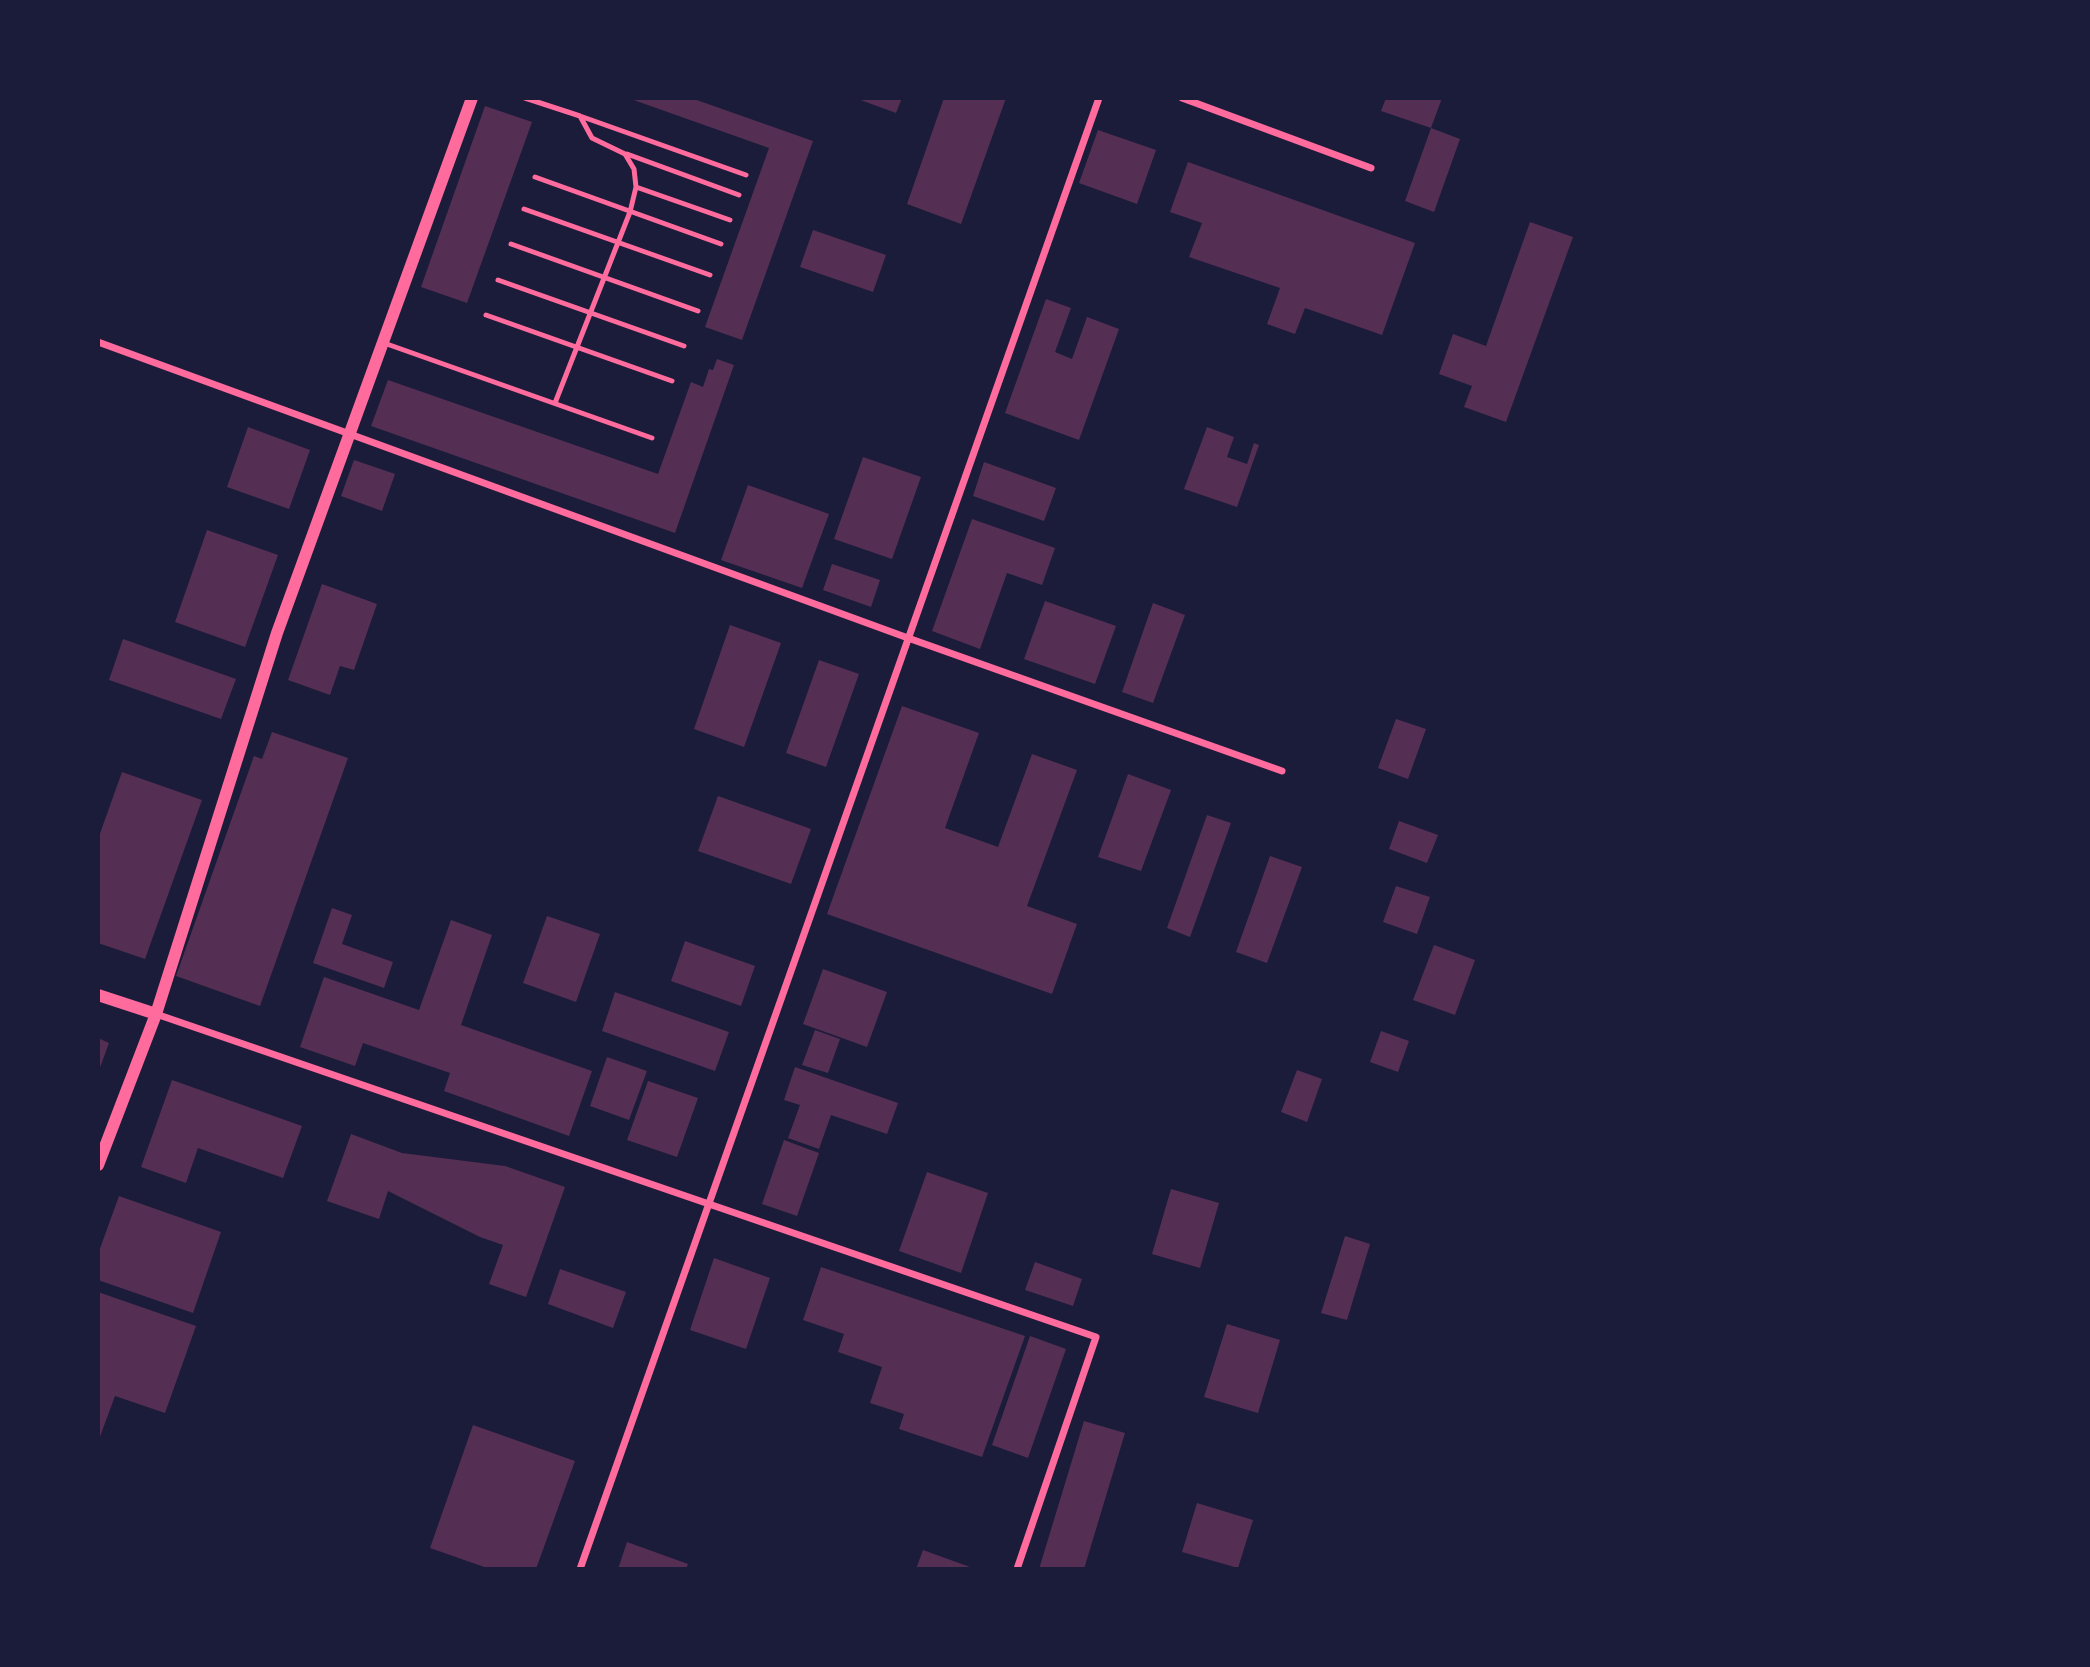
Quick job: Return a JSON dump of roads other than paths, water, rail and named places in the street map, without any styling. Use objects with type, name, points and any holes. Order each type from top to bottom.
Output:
[{"type":"street","points":[[98,1165],[156,1014],[276,633],[472,98]]},
{"type":"street","points":[[580,1569],[1099,98]]},
{"type":"street","points":[[1182,98],[1371,168]]},
{"type":"street","points":[[98,342],[908,638],[1282,771]]},
{"type":"street","points":[[98,995],[1096,1337],[1017,1569]]},
{"type":"lane","points":[[525,98],[746,175]]},
{"type":"lane","points":[[580,116],[592,138],[625,154],[739,195]]},
{"type":"lane","points":[[555,403],[631,212],[636,187],[634,169],[625,154]]},
{"type":"lane","points":[[535,177],[721,244]]},
{"type":"lane","points":[[636,187],[730,220]]},
{"type":"lane","points":[[524,209],[710,275]]},
{"type":"lane","points":[[511,244],[698,311]]},
{"type":"lane","points":[[498,280],[684,346]]},
{"type":"lane","points":[[486,315],[672,380]]},
{"type":"lane","points":[[382,342],[652,438]]}]
